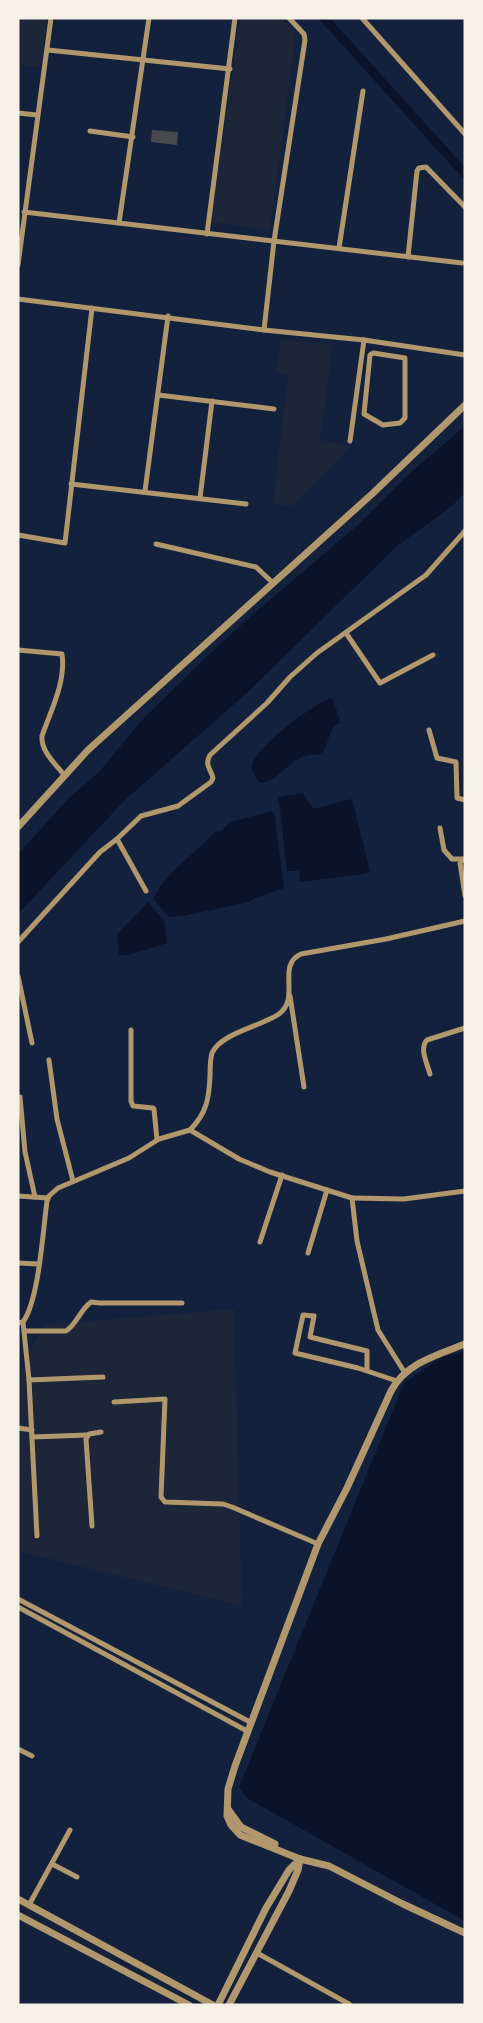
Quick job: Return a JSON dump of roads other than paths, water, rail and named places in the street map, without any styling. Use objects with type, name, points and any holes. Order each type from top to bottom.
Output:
[{"type":"street","points":[[18,265],[51,18]]},
{"type":"street","points":[[119,223],[149,18]]},
{"type":"street","points":[[207,234],[235,18]]},
{"type":"street","points":[[264,330],[274,241],[305,40],[304,34],[289,18]]},
{"type":"street","points":[[362,18],[465,134]]},
{"type":"street","points":[[48,50],[230,69]]},
{"type":"street","points":[[339,248],[363,91]]},
{"type":"street","points":[[18,113],[37,115]]},
{"type":"street","points":[[90,131],[133,137]]},
{"type":"street","points":[[408,257],[419,168],[426,167],[465,207]]},
{"type":"street","points":[[24,212],[462,263]]},
{"type":"street","points":[[18,299],[168,316],[264,330],[364,340],[465,355]]},
{"type":"street","points":[[18,535],[65,543],[92,308]]},
{"type":"street","points":[[146,491],[168,316]]},
{"type":"street","points":[[350,441],[364,340]]},
{"type":"street","points":[[376,353],[378,342]]},
{"type":"street","points":[[396,356],[398,345]]},
{"type":"street","points":[[376,353],[396,356],[405,358],[406,362],[405,418],[398,424],[383,425],[364,414],[370,355],[376,353]]},
{"type":"street","points":[[158,395],[274,409]]},
{"type":"street","points":[[200,498],[212,401]]},
{"type":"street","points":[[18,827],[88,750],[372,494],[465,405]]},
{"type":"street","points":[[71,484],[246,504]]},
{"type":"street","points":[[18,942],[100,852],[141,816],[178,806],[211,782],[213,778],[207,766],[210,755],[317,653],[426,575],[465,531]]},
{"type":"street","points":[[156,544],[256,567],[273,583]]},
{"type":"street","points":[[346,633],[380,684],[433,655]]},
{"type":"street","points":[[18,650],[62,654],[63,670],[60,686],[42,736],[42,743],[45,751],[64,775]]},
{"type":"street","points":[[429,730],[437,758],[456,762],[457,798],[465,800]]},
{"type":"street","points":[[440,828],[444,850],[452,859],[463,859]]},
{"type":"street","points":[[117,839],[146,891]]},
{"type":"street","points":[[463,859],[459,863],[465,896]]},
{"type":"street","points":[[304,1087],[290,995],[289,967],[295,957],[465,921]]},
{"type":"street","points":[[18,976],[32,1043]]},
{"type":"street","points":[[37,1536],[29,1380],[24,1331],[21,1323],[28,1315],[32,1305],[48,1198],[58,1188],[129,1158],[157,1140],[190,1130],[200,1120],[205,1110],[210,1063],[217,1046],[224,1040],[280,1013],[290,995]]},
{"type":"street","points":[[430,1074],[423,1048],[424,1043],[465,1028]]},
{"type":"street","points":[[131,1030],[131,1101],[137,1108],[154,1109],[157,1140]]},
{"type":"street","points":[[49,1060],[57,1119],[73,1181]]},
{"type":"street","points":[[20,1097],[25,1152],[35,1197]]},
{"type":"street","points":[[190,1130],[238,1159],[352,1198],[374,1200],[437,1196],[465,1191]]},
{"type":"street","points":[[260,1242],[282,1175]]},
{"type":"street","points":[[308,1253],[327,1190]]},
{"type":"street","points":[[18,1196],[48,1198]]},
{"type":"street","points":[[352,1198],[357,1241],[376,1322],[384,1341],[405,1372]]},
{"type":"street","points":[[18,1263],[39,1264]]},
{"type":"street","points":[[24,1331],[66,1331],[71,1328],[85,1306],[91,1302],[100,1304],[183,1303]]},
{"type":"street","points":[[367,1371],[367,1351],[310,1337],[314,1316],[303,1315],[295,1353],[367,1371],[396,1381]]},
{"type":"street","points":[[465,1344],[418,1362],[396,1381],[347,1488],[318,1544],[250,1722],[231,1778],[227,1806],[227,1816],[231,1825],[240,1835],[300,1858],[329,1866],[465,1933]]},
{"type":"street","points":[[29,1380],[103,1377]]},
{"type":"street","points":[[114,1402],[165,1399],[161,1497],[165,1502],[223,1504],[318,1544]]},
{"type":"street","points":[[18,1428],[32,1430]]},
{"type":"street","points":[[32,1437],[87,1435],[101,1432]]},
{"type":"street","points":[[87,1435],[92,1526]]},
{"type":"street","points":[[18,1599],[250,1722]]},
{"type":"street","points":[[18,1607],[247,1731]]},
{"type":"street","points":[[18,1749],[32,1756]]},
{"type":"street","points":[[29,1905],[70,1830]]},
{"type":"street","points":[[229,2005],[290,1891],[300,1858]]},
{"type":"street","points":[[218,2005],[266,1908],[289,1870],[300,1858]]},
{"type":"street","points":[[52,1864],[77,1877]]},
{"type":"street","points":[[18,1899],[213,2005]]},
{"type":"street","points":[[18,1915],[189,2005]]},
{"type":"street","points":[[257,1953],[349,2004]]},
{"type":"waterway","points":[[324,18],[465,174]]}]
